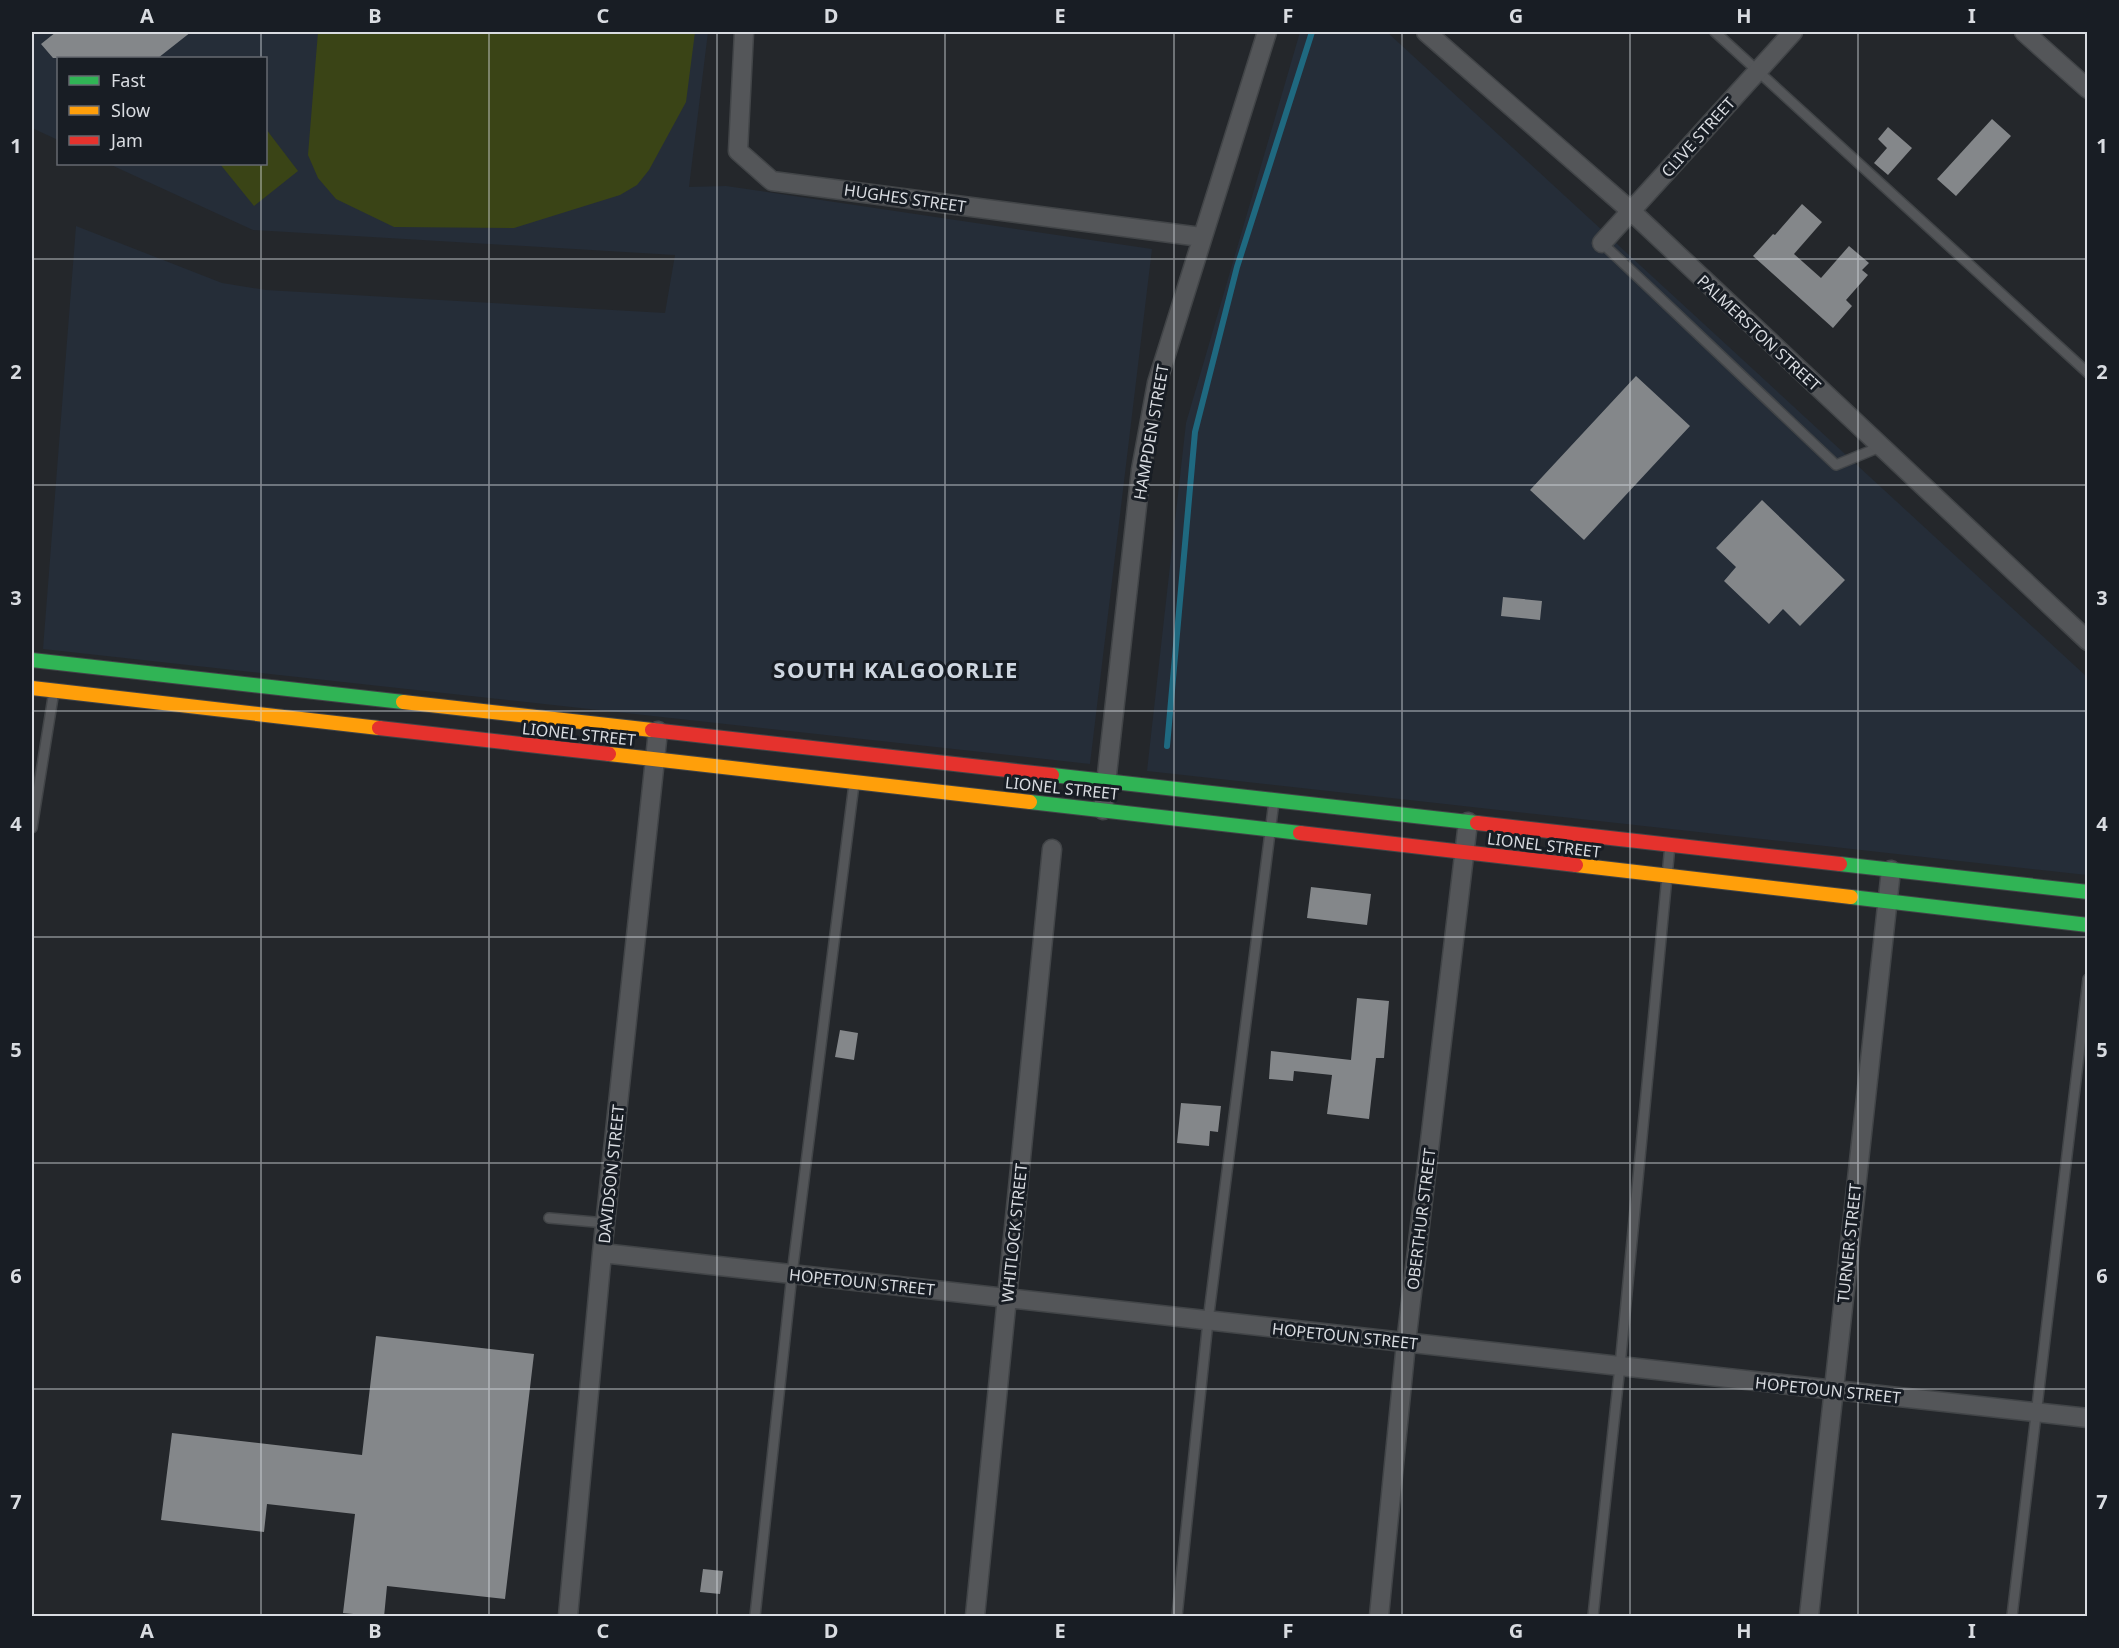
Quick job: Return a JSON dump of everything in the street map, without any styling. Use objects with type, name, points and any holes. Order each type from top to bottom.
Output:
[{"type":"street","name":"HUGHES STREET","points":[[744,32],[738,151],[772,180],[1202,237]]},
{"type":"street","name":"HAMPDEN STREET","points":[[1103,810],[1141,470],[1157,383],[1267,32]]},
{"type":"street","name":"PALMERSTON STREET","points":[[1426,32],[1631,212],[2088,641]]},
{"type":"street","name":"CLIVE STREET","points":[[1602,243],[1793,32]]},
{"type":"street","points":[[2024,32],[2088,88]]},
{"type":"street","name":"LIONEL STREET","points":[[32,660],[2088,892]]},
{"type":"street","name":"LIONEL STREET","points":[[32,688],[1271,829],[2088,925]]},
{"type":"street","name":"DAVIDSON STREET","points":[[568,1617],[602,1253],[658,731]]},
{"type":"street","name":"OBERTHUR STREET","points":[[1379,1617],[1406,1343],[1468,822]]},
{"type":"street","name":"WHITLOCK STREET","points":[[975,1617],[1052,849]]},
{"type":"street","name":"TURNER STREET","points":[[1809,1617],[1891,870]]},
{"type":"street","name":"HOPETOUN STREET","points":[[602,1253],[2088,1418]]},
{"type":"lane","points":[[1715,32],[2088,373]]},
{"type":"lane","points":[[1602,243],[1836,465],[1880,447]]},
{"type":"lane","points":[[32,828],[54,691]]},
{"type":"lane","points":[[755,1617],[792,1275],[854,782]]},
{"type":"lane","points":[[1177,1617],[1208,1321],[1274,801]]},
{"type":"lane","points":[[1593,1617],[1620,1366],[1670,845]]},
{"type":"lane","points":[[2012,1617],[2088,979]]},
{"type":"lane","points":[[549,1218],[606,1223]]},
{"type":"shaded area","points":[[32,32],[708,32],[689,187],[726,186],[1152,249],[1090,764],[43,649],[76,226],[222,283],[266,290],[665,313],[675,255],[253,230],[111,165],[267,165],[267,57],[57,57],[57,140],[32,128]]},
{"type":"shaded area","points":[[1300,32],[1387,32],[2087,677],[2087,875],[1147,771],[1186,423]]},
{"type":"green space","points":[[318,32],[695,32],[686,102],[649,170],[637,185],[620,195],[514,228],[394,227],[336,199],[318,178],[308,155]]},
{"type":"green space","points":[[267,130],[298,171],[254,206],[221,165],[267,165]]},
{"type":"building","points":[[56,32],[191,32],[159,57],[53,58],[41,44]]},
{"type":"building","points":[[1992,119],[2011,136],[1956,196],[1937,179]]},
{"type":"building","points":[[1888,127],[1912,148],[1888,175],[1874,163],[1887,148],[1878,139]]},
{"type":"building","points":[[1802,204],[1822,222],[1794,254],[1821,278],[1849,246],[1869,263],[1862,270],[1868,275],[1846,300],[1852,306],[1833,328],[1753,256]]},
{"type":"building","points":[[1636,376],[1690,426],[1584,540],[1530,490]]},
{"type":"building","points":[[1762,500],[1845,580],[1800,626],[1783,609],[1769,624],[1724,581],[1736,567],[1716,548]]},
{"type":"building","points":[[1503,597],[1542,601],[1540,620],[1501,616]]},
{"type":"building","points":[[1311,887],[1371,894],[1367,925],[1307,918]]},
{"type":"building","points":[[1357,998],[1389,1001],[1384,1058],[1376,1058],[1369,1119],[1327,1114],[1332,1075],[1294,1071],[1293,1081],[1269,1079],[1271,1051],[1351,1060]]},
{"type":"building","points":[[840,1030],[858,1033],[854,1060],[835,1057]]},
{"type":"building","points":[[1181,1103],[1221,1106],[1218,1132],[1210,1131],[1209,1146],[1177,1143]]},
{"type":"building","points":[[376,1336],[534,1354],[505,1599],[387,1586],[384,1617],[343,1613],[355,1514],[267,1504],[264,1532],[161,1520],[172,1433],[362,1455]]},
{"type":"building","points":[[703,1569],[723,1571],[720,1594],[700,1592]]},
{"type":"waterway","points":[[1167,746],[1195,432],[1237,267],[1312,32]]},
{"type":"traffic: fast","points":[[32,660],[403,702]]},
{"type":"traffic: fast","points":[[1052,775],[1477,823]]},
{"type":"traffic: fast","points":[[1030,802],[1300,833]]},
{"type":"traffic: fast","points":[[1840,864],[2088,892]]},
{"type":"traffic: fast","points":[[1851,897],[2088,925]]},
{"type":"traffic: slow","points":[[32,688],[379,728]]},
{"type":"traffic: slow","points":[[403,702],[652,730]]},
{"type":"traffic: slow","points":[[609,754],[1030,802]]},
{"type":"traffic: slow","points":[[1576,865],[1851,897]]},
{"type":"traffic: jam","points":[[379,728],[609,754]]},
{"type":"traffic: jam","points":[[652,730],[1052,775]]},
{"type":"traffic: jam","points":[[1477,823],[1840,864]]},
{"type":"traffic: jam","points":[[1300,833],[1576,865]]},
{"type":"district","name":"SOUTH KALGOORLIE","points":[[896,670]]}]
